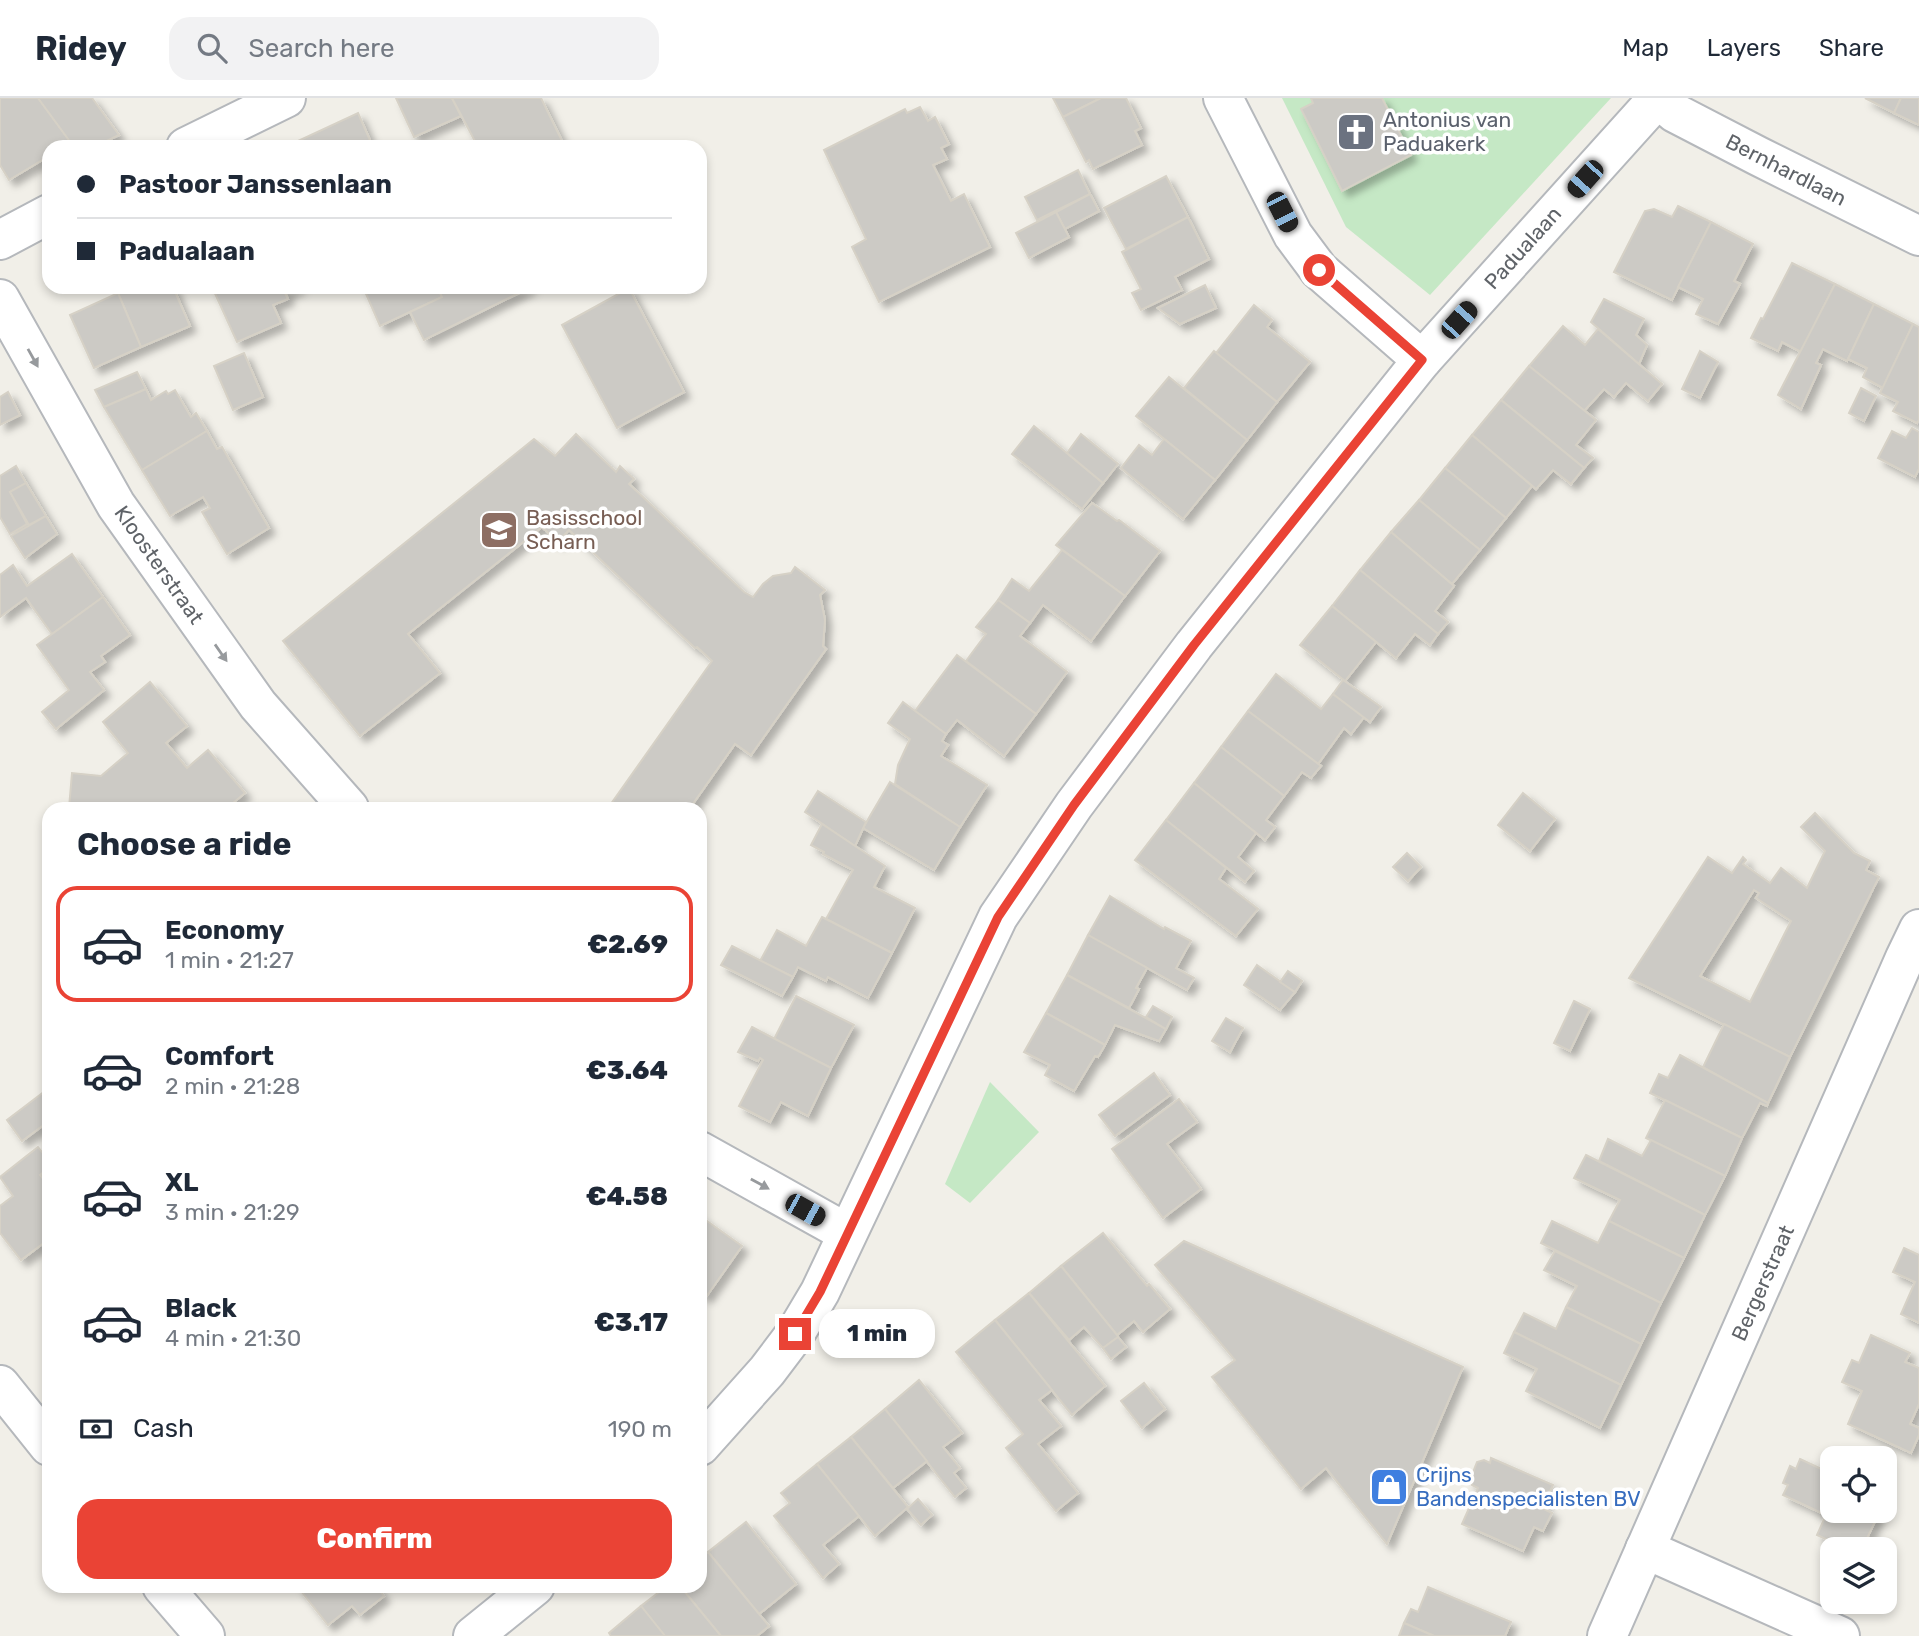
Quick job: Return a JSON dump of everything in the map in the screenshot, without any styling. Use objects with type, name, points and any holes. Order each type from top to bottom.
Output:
[{"type":"street","points":[[200,140],[286,98]]},
{"type":"street","points":[[1223,98],[1293,235],[1306,254],[1319,270],[1422,360]]},
{"type":"street","name":"Padualaan","points":[[707,1438],[767,1371],[795,1334],[820,1292],[998,917],[1074,805],[1194,645],[1422,360],[1657,98]]},
{"type":"street","name":"Bernhardlaan","points":[[1657,98],[1675,113],[1919,236]]},
{"type":"street","points":[[0,240],[42,219]]},
{"type":"street","name":"Kloosterstraat","points":[[0,299],[116,505],[258,705],[344,802]]},
{"type":"street","name":"Bergerstraat","points":[[1607,1636],[1919,929]]},
{"type":"street","points":[[707,1155],[847,1233]]},
{"type":"street","points":[[0,1385],[42,1437]]},
{"type":"street","points":[[1644,1549],[1840,1636]]},
{"type":"street","points":[[168,1593],[205,1636]]},
{"type":"street","points":[[473,1636],[526,1593]]},
{"type":"green space","points":[[1282,98],[1611,98],[1430,295],[1346,227]]},
{"type":"green space","points":[[990,1082],[1039,1132],[970,1203],[945,1184]]},
{"type":"building","points":[[0,98],[38,98],[69,140],[42,140],[42,160],[9,180],[0,165]]},
{"type":"building","points":[[38,98],[92,98],[119,135],[109,140],[69,140]]},
{"type":"building","points":[[396,98],[452,98],[461,116],[414,137]]},
{"type":"building","points":[[452,98],[541,98],[562,140],[474,140]]},
{"type":"building","points":[[1053,98],[1101,98],[1063,117]]},
{"type":"building","points":[[1101,98],[1126,98],[1141,128],[1135,131],[1142,145],[1093,169],[1089,160],[1086,162],[1063,117]]},
{"type":"building","name":"Antonius van Paduakerk","points":[[1311,98],[1382,98],[1411,155],[1342,191],[1301,109],[1313,103]]},
{"type":"building","points":[[1865,98],[1901,98],[1894,113]]},
{"type":"building","points":[[1901,98],[1919,98],[1919,125],[1894,113]]},
{"type":"building","points":[[920,107],[928,121],[935,117],[949,144],[941,148],[947,159],[933,165],[951,201],[964,194],[990,247],[879,302],[852,247],[866,239],[824,150],[905,109],[907,113]]},
{"type":"building","points":[[358,113],[370,140],[300,140]]},
{"type":"building","points":[[1078,170],[1090,194],[1037,220],[1025,197]]},
{"type":"building","points":[[1166,176],[1188,217],[1126,249],[1104,208]]},
{"type":"building","points":[[1090,194],[1099,211],[1065,229],[1056,212]]},
{"type":"building","points":[[1678,206],[1711,222],[1672,300],[1614,272],[1645,211],[1654,209],[1672,217]]},
{"type":"building","points":[[1056,212],[1069,237],[1029,258],[1016,233]]},
{"type":"building","points":[[1188,217],[1209,259],[1175,277],[1182,290],[1141,310],[1132,293],[1141,289],[1122,252]]},
{"type":"building","points":[[1711,222],[1753,244],[1734,281],[1740,284],[1718,324],[1696,314],[1703,299],[1678,287]]},
{"type":"building","points":[[1792,263],[1835,284],[1801,352],[1782,342],[1778,351],[1751,338]]},
{"type":"building","points":[[1835,284],[1874,304],[1847,361],[1823,349],[1816,363],[1821,365],[1801,409],[1778,395]]},
{"type":"building","points":[[1205,285],[1216,308],[1180,324],[1158,308]]},
{"type":"building","points":[[118,294],[176,294],[190,326],[141,347]]},
{"type":"building","points":[[118,294],[141,347],[94,368],[70,315]]},
{"type":"building","points":[[215,294],[286,294],[288,299],[273,305],[281,323],[237,342]]},
{"type":"building","points":[[366,294],[440,294],[442,297],[380,326]]},
{"type":"building","points":[[441,294],[517,294],[424,340],[410,312],[442,297]]},
{"type":"building","points":[[618,294],[632,294],[684,392],[617,428],[562,325]]},
{"type":"building","points":[[1604,299],[1644,319],[1636,335],[1647,345],[1639,364],[1591,322]]},
{"type":"building","points":[[1874,304],[1913,324],[1883,388],[1863,377],[1867,368],[1848,359]]},
{"type":"building","points":[[1254,305],[1272,320],[1267,327],[1310,362],[1277,402],[1216,353]]},
{"type":"building","points":[[1913,324],[1919,327],[1917,423],[1893,411],[1898,402],[1880,393]]},
{"type":"building","points":[[1563,326],[1585,345],[1598,329],[1662,384],[1648,401],[1626,383],[1614,397],[1604,389],[1584,411],[1529,366]]},
{"type":"building","points":[[1214,351],[1277,402],[1247,440],[1184,388]]},
{"type":"building","points":[[1700,351],[1718,362],[1700,398],[1682,389]]},
{"type":"building","points":[[244,353],[263,397],[233,410],[214,366]]},
{"type":"building","points":[[1529,366],[1596,420],[1576,445],[1593,458],[1584,468],[1501,400]]},
{"type":"building","points":[[137,372],[146,389],[104,407],[95,390]]},
{"type":"building","points":[[1169,377],[1247,440],[1215,480],[1136,416]]},
{"type":"building","points":[[1861,388],[1876,396],[1864,421],[1849,413]]},
{"type":"building","points":[[146,389],[151,400],[166,391],[168,394],[175,390],[191,417],[196,413],[207,431],[142,470],[104,407]]},
{"type":"building","points":[[8,392],[20,415],[0,425],[0,397]]},
{"type":"building","points":[[1501,400],[1584,468],[1571,484],[1553,470],[1536,489],[1472,435]]},
{"type":"building","points":[[1034,426],[1103,483],[1082,509],[1012,454]]},
{"type":"building","points":[[1912,428],[1919,432],[1919,469],[1915,477],[1878,458],[1892,431],[1906,438]]},
{"type":"building","points":[[207,431],[217,449],[222,447],[269,528],[227,554],[202,512],[210,508],[203,497],[170,516],[142,470]]},
{"type":"building","points":[[576,434],[616,472],[620,466],[634,479],[629,484],[744,592],[753,597],[773,576],[791,573],[795,567],[825,590],[820,595],[825,620],[823,646],[826,649],[751,755],[735,744],[694,802],[612,802],[712,661],[569,530],[558,542],[542,527],[408,634],[440,673],[360,736],[283,641],[534,439],[555,456]]},
{"type":"building","points":[[1081,434],[1118,464],[1103,483],[1067,453]]},
{"type":"building","points":[[1472,435],[1532,486],[1506,518],[1445,468]]},
{"type":"building","points":[[1164,439],[1215,480],[1183,519],[1121,468],[1139,445],[1152,455]]},
{"type":"building","points":[[16,466],[26,483],[10,492],[27,524],[10,534],[0,517],[0,476]]},
{"type":"building","points":[[1445,468],[1506,518],[1480,550],[1419,500]]},
{"type":"building","points":[[26,483],[46,516],[29,525],[10,492]]},
{"type":"building","points":[[1419,500],[1480,550],[1452,584],[1391,532]]},
{"type":"building","points":[[1092,503],[1160,551],[1125,596],[1056,545]]},
{"type":"building","points":[[46,516],[57,534],[25,558],[11,536]]},
{"type":"building","points":[[1391,532],[1454,586],[1435,611],[1448,622],[1438,634],[1360,570]]},
{"type":"building","points":[[1062,550],[1125,596],[1091,641],[1043,605],[1030,623],[998,600],[1012,579],[1029,591]]},
{"type":"building","points":[[72,554],[103,597],[52,634],[26,598],[0,617],[0,575],[13,565],[27,586]]},
{"type":"building","points":[[1360,570],[1438,634],[1430,645],[1415,634],[1396,658],[1332,606]]},
{"type":"building","points":[[103,597],[130,635],[101,656],[105,662],[90,672],[104,690],[56,729],[42,712],[69,690],[37,645]]},
{"type":"building","points":[[998,600],[1030,623],[1020,636],[1067,672],[1036,714],[966,661],[986,634],[976,627]]},
{"type":"building","points":[[1332,606],[1376,642],[1345,681],[1300,645]]},
{"type":"building","points":[[957,655],[1036,714],[1004,756],[957,720],[946,734],[915,711]]},
{"type":"building","points":[[1276,674],[1321,709],[1333,694],[1364,717],[1351,734],[1344,728],[1318,764],[1248,711]]},
{"type":"building","points":[[1343,680],[1381,707],[1370,722],[1333,694]]},
{"type":"building","points":[[150,682],[187,726],[166,743],[187,768],[208,750],[245,793],[234,802],[70,802],[72,773],[101,776],[128,753],[103,722]]},
{"type":"building","points":[[903,702],[946,734],[942,741],[948,745],[941,756],[987,785],[960,827],[895,784],[898,765],[910,739],[888,723]]},
{"type":"building","points":[[1248,711],[1321,766],[1311,778],[1302,772],[1284,796],[1221,747]]},
{"type":"building","points":[[1221,747],[1284,796],[1266,820],[1275,827],[1265,840],[1194,783]]},
{"type":"building","points":[[890,782],[960,827],[934,870],[863,828]]},
{"type":"building","points":[[1194,783],[1256,833],[1238,857],[1254,871],[1245,882],[1166,820]]},
{"type":"building","points":[[818,791],[866,822],[855,846],[805,812]]},
{"type":"building","points":[[1523,793],[1555,819],[1530,851],[1498,825]]},
{"type":"building","points":[[1815,813],[1854,853],[1870,861],[1866,870],[1879,877],[1790,1057],[1629,978],[1708,857],[1732,873],[1743,857],[1746,860],[1743,864],[1770,883],[1781,868],[1807,888],[1825,851],[1801,827]],"holes":[[[1754,890],[1759,893],[1756,898],[1791,921],[1750,1002],[1700,976]]]},
{"type":"building","points":[[1166,820],[1226,868],[1219,879],[1258,909],[1236,936],[1135,860]]},
{"type":"building","points":[[822,824],[885,866],[874,887],[915,908],[892,953],[826,919],[853,870],[811,845]]},
{"type":"building","points":[[1407,853],[1421,867],[1408,881],[1393,867]]},
{"type":"building","points":[[1110,896],[1164,929],[1165,927],[1191,941],[1176,968],[1194,978],[1187,990],[1088,935]]},
{"type":"building","points":[[822,917],[892,953],[868,998],[828,977],[826,981],[798,967],[793,977],[760,961],[777,930],[806,946]]},
{"type":"building","points":[[1088,935],[1147,968],[1129,1008],[1067,975]]},
{"type":"building","points":[[732,946],[793,977],[782,996],[721,965]]},
{"type":"building","points":[[1257,965],[1295,992],[1280,1010],[1244,985]]},
{"type":"building","points":[[1288,971],[1302,981],[1295,992],[1280,982]]},
{"type":"building","points":[[1067,975],[1166,1029],[1159,1041],[1115,1025],[1105,1045],[1046,1013]]},
{"type":"building","points":[[796,996],[854,1025],[831,1068],[774,1039]]},
{"type":"building","points":[[1574,1001],[1590,1009],[1570,1051],[1554,1043]]},
{"type":"building","points":[[1153,1006],[1172,1017],[1166,1029],[1146,1017]]},
{"type":"building","points":[[1046,1013],[1105,1045],[1098,1057],[1095,1056],[1074,1091],[1045,1075],[1050,1065],[1024,1052]]},
{"type":"building","points":[[1226,1018],[1243,1028],[1230,1052],[1212,1041]]},
{"type":"building","points":[[1724,1024],[1790,1057],[1768,1103],[1703,1067]]},
{"type":"building","points":[[752,1027],[831,1068],[808,1116],[781,1102],[770,1122],[739,1106],[763,1060],[760,1058],[758,1061],[738,1052]]},
{"type":"building","points":[[1680,1055],[1768,1103],[1767,1106],[1760,1103],[1742,1138],[1650,1093],[1659,1074],[1668,1078]]},
{"type":"building","points":[[1154,1073],[1170,1095],[1115,1136],[1099,1115]]},
{"type":"building","points":[[42,1093],[42,1126],[22,1141],[7,1120]]},
{"type":"building","points":[[1179,1099],[1197,1122],[1167,1144],[1201,1189],[1163,1218],[1112,1149]]},
{"type":"building","points":[[1665,1100],[1742,1138],[1725,1176],[1646,1138]]},
{"type":"building","points":[[1608,1139],[1642,1156],[1651,1140],[1725,1176],[1705,1215],[1599,1161]]},
{"type":"building","points":[[38,1147],[42,1152],[42,1244],[21,1260],[0,1233],[0,1206],[13,1196],[0,1177]]},
{"type":"building","points":[[1586,1155],[1705,1215],[1684,1258],[1609,1221],[1620,1200],[1574,1178]]},
{"type":"building","points":[[707,1221],[742,1246],[707,1296]]},
{"type":"building","points":[[1552,1221],[1598,1243],[1609,1221],[1684,1258],[1661,1303],[1541,1243]]},
{"type":"building","points":[[1103,1233],[1170,1309],[1143,1332],[1134,1321],[1117,1335],[1061,1266]]},
{"type":"building","points":[[1184,1241],[1463,1367],[1387,1544],[1326,1468],[1301,1489],[1212,1377],[1235,1360],[1155,1265]]},
{"type":"building","points":[[1904,1248],[1919,1255],[1919,1323],[1901,1314],[1915,1282],[1893,1272]]},
{"type":"building","points":[[1555,1251],[1661,1303],[1641,1344],[1566,1307],[1577,1286],[1544,1270]]},
{"type":"building","points":[[1061,1266],[1117,1335],[1118,1337],[1103,1348],[1084,1327],[1069,1340],[1029,1293]]},
{"type":"building","points":[[1029,1293],[1105,1386],[1072,1415],[995,1320]]},
{"type":"building","points":[[1566,1307],[1641,1344],[1621,1385],[1514,1332],[1524,1313],[1556,1329]]},
{"type":"building","points":[[995,1320],[1052,1390],[1039,1400],[1061,1426],[1038,1444],[1078,1493],[1056,1511],[1006,1448],[1023,1434],[956,1352]]},
{"type":"building","points":[[1514,1332],[1621,1385],[1600,1428],[1526,1391],[1537,1369],[1504,1353]]},
{"type":"building","points":[[1871,1335],[1910,1353],[1905,1362],[1919,1368],[1919,1404],[1910,1424],[1919,1428],[1919,1435],[1911,1453],[1848,1424],[1862,1391],[1842,1382],[1852,1360],[1859,1363]]},
{"type":"building","points":[[1118,1337],[1126,1347],[1111,1359],[1103,1348]]},
{"type":"building","points":[[919,1380],[962,1433],[943,1447],[960,1468],[954,1473],[966,1488],[955,1497],[885,1409]]},
{"type":"building","points":[[1144,1383],[1165,1409],[1142,1428],[1121,1401]]},
{"type":"building","points":[[885,1409],[927,1461],[893,1488],[851,1437]]},
{"type":"building","points":[[851,1437],[908,1507],[875,1536],[817,1464]]},
{"type":"building","points":[[1491,1458],[1553,1485],[1542,1508],[1552,1513],[1543,1531],[1534,1527],[1523,1551],[1462,1524],[1478,1488],[1472,1485],[1470,1480],[1477,1462],[1484,1460],[1490,1463]]},
{"type":"building","points":[[1800,1459],[1820,1468],[1820,1512],[1783,1495],[1788,1485],[1783,1483],[1790,1466],[1796,1469]]},
{"type":"building","points":[[817,1464],[859,1516],[823,1545],[839,1564],[823,1578],[774,1516],[790,1503],[781,1493]]},
{"type":"building","points":[[918,1499],[932,1515],[921,1525],[907,1509]]},
{"type":"building","points":[[746,1522],[796,1584],[759,1614],[708,1552]]},
{"type":"building","points":[[1822,1523],[1874,1523],[1868,1537],[1817,1535]]},
{"type":"building","points":[[707,1553],[769,1626],[757,1636],[721,1636],[686,1593],[707,1593]]},
{"type":"building","points":[[1428,1587],[1511,1622],[1505,1636],[1434,1636],[1404,1623],[1411,1609],[1418,1612]]},
{"type":"building","points":[[303,1593],[382,1593],[384,1596],[360,1615],[352,1606],[328,1625]]},
{"type":"building","points":[[658,1593],[686,1593],[721,1636],[665,1636],[641,1606]]},
{"type":"building","points":[[641,1606],[665,1636],[611,1636],[609,1633]]},
{"type":"building","points":[[1404,1623],[1434,1636],[1399,1636]]},
{"type":"place","name":"Antonius van Paduakerk","points":[[1356,132]]},
{"type":"place","name":"Basisschool Scharn","points":[[499,530]]},
{"type":"place","name":"Crijns Bandenspecialisten BV","points":[[1389,1487]]},
{"type":"route","points":[[795,1334],[820,1292],[998,917],[1074,805],[1194,645],[1422,360],[1319,270]]}]
